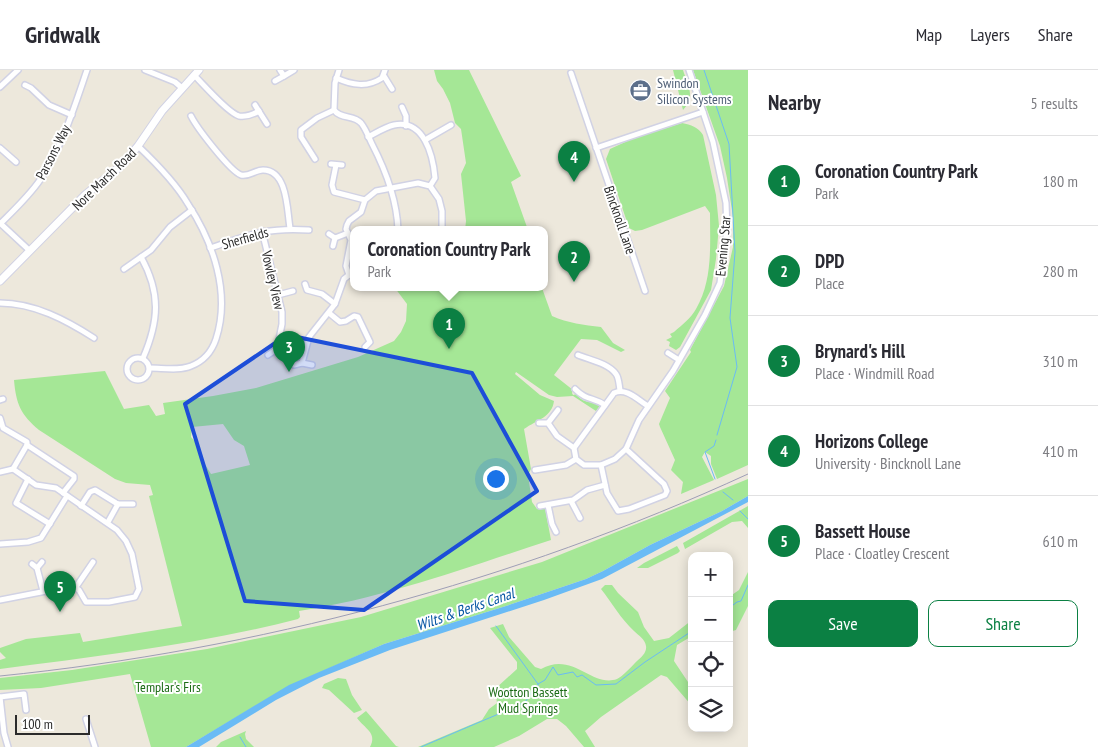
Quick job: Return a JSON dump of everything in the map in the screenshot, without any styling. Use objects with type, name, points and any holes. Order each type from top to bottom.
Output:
[{"type":"street","points":[[0,86],[18,70]]},
{"type":"street","name":"Parsons Way","points":[[0,223],[40,180],[72,116],[86,70]]},
{"type":"street","points":[[145,70],[175,82],[182,88]]},
{"type":"street","points":[[280,70],[284,76]]},
{"type":"street","points":[[275,81],[294,70]]},
{"type":"street","points":[[339,70],[334,86],[334,110],[338,114],[359,121],[368,137],[385,170],[398,226]]},
{"type":"street","name":"Evening Star","points":[[626,449],[637,424],[667,381],[716,293],[722,270],[726,236],[726,209],[722,181],[713,142],[689,70]]},
{"type":"street","points":[[196,72],[224,105],[236,114],[244,116],[259,111]]},
{"type":"street","name":"Nore Marsh Road","points":[[0,281],[85,195],[117,170],[138,146],[162,111],[196,72]]},
{"type":"street","points":[[336,78],[346,82],[366,85],[377,81],[384,73],[392,89]]},
{"type":"street","name":"Bincknoll Lane","points":[[571,73],[645,291]]},
{"type":"street","points":[[25,85],[31,88],[49,105],[72,116]]},
{"type":"street","points":[[255,105],[267,124]]},
{"type":"street","points":[[402,107],[406,116],[406,126]]},
{"type":"street","points":[[315,159],[301,137],[301,130],[334,110]]},
{"type":"street","points":[[596,148],[702,112]]},
{"type":"street","points":[[191,116],[195,125],[234,171],[246,175],[263,170],[271,171],[276,175],[287,198],[290,228]]},
{"type":"street","points":[[368,137],[393,125],[406,126],[416,130],[425,140],[431,154],[435,175],[430,186]]},
{"type":"street","points":[[425,140],[451,125]]},
{"type":"street","points":[[138,146],[168,177],[192,210],[210,248],[219,278],[221,302],[218,332],[211,351],[201,362],[190,367],[177,369],[150,368]]},
{"type":"street","points":[[0,148],[16,162]]},
{"type":"street","points":[[336,165],[332,185],[334,192],[365,200]]},
{"type":"street","points":[[350,238],[346,227],[347,223],[362,212],[365,200],[372,193],[390,187],[418,183],[430,186],[438,196],[441,206],[442,226]]},
{"type":"street","points":[[124,269],[155,246],[170,227],[192,210]]},
{"type":"street","points":[[0,223],[29,250]]},
{"type":"street","name":"Sherfields","points":[[210,248],[262,231],[290,228],[309,230]]},
{"type":"street","name":"Vowley View","points":[[262,231],[282,312],[282,324],[276,349],[268,356]]},
{"type":"street","points":[[335,238],[348,233]]},
{"type":"street","points":[[329,234],[335,238]]},
{"type":"street","points":[[333,246],[335,238]]},
{"type":"street","points":[[350,245],[346,266],[350,271]]},
{"type":"street","points":[[141,257],[153,285],[156,308],[154,327],[143,358]]},
{"type":"street","points":[[302,363],[309,337],[329,313],[339,296],[343,281],[350,276]]},
{"type":"street","points":[[305,284],[305,292],[322,294],[335,304]]},
{"type":"street","points":[[278,295],[293,291]]},
{"type":"street","points":[[0,303],[18,304],[56,316],[73,324],[94,338]]},
{"type":"street","points":[[329,313],[340,322],[354,316],[358,317],[370,342]]},
{"type":"street","points":[[365,346],[370,342],[377,342]]},
{"type":"street","points":[[668,353],[679,360]]},
{"type":"street","points":[[578,355],[588,356],[615,372],[620,390]]},
{"type":"street","points":[[143,358],[148,362],[150,368],[148,374],[140,380],[134,379],[129,375],[128,366],[131,360],[143,358]]},
{"type":"street","points":[[294,365],[302,363],[312,365]]},
{"type":"street","points":[[575,389],[584,397],[605,405]]},
{"type":"street","points":[[574,448],[614,393],[620,390],[626,392],[648,406]]},
{"type":"street","points":[[548,423],[558,410]]},
{"type":"street","points":[[0,418],[3,428],[26,442],[27,445],[76,473],[44,535],[39,540],[19,544],[0,544]]},
{"type":"street","points":[[539,423],[548,423]]},
{"type":"street","points":[[548,423],[557,436],[574,448],[576,459],[584,465],[601,465],[619,456],[626,449],[664,484],[665,495],[629,510],[620,511],[608,495],[601,465]]},
{"type":"street","points":[[13,469],[27,445]]},
{"type":"street","points":[[535,470],[566,464],[576,459]]},
{"type":"street","points":[[0,472],[13,469],[39,486],[54,488],[108,522],[122,536],[128,546],[139,589],[138,595],[135,598],[125,600],[90,604],[84,601],[76,587]]},
{"type":"street","points":[[9,505],[16,503],[28,479]]},
{"type":"street","points":[[540,506],[571,501],[587,490],[605,485]]},
{"type":"street","points":[[82,506],[90,492],[95,490],[118,504],[133,504]]},
{"type":"street","points":[[571,501],[580,518]]},
{"type":"street","points":[[16,503],[50,524]]},
{"type":"street","points":[[108,522],[118,504]]},
{"type":"street","points":[[548,505],[552,524],[556,532]]},
{"type":"street","points":[[37,568],[42,562]]},
{"type":"street","points":[[76,587],[93,562]]},
{"type":"street","points":[[32,564],[37,568],[43,591]]},
{"type":"street","points":[[0,600],[72,586],[76,587]]},
{"type":"street","points":[[8,747],[4,733],[0,697],[24,694],[26,710]]},
{"type":"street","points":[[86,719],[95,747]]},
{"type":"highlighted area","points":[[287,335],[472,373],[537,491],[364,610],[245,601],[185,404]]},
{"type":"green space","points":[[434,70],[469,70],[521,176],[511,182],[527,226],[465,226],[461,174],[466,163],[461,129],[455,123],[450,103],[437,81]]},
{"type":"green space","points":[[673,70],[683,70],[689,86],[689,101],[683,110]]},
{"type":"green space","points":[[693,70],[748,70],[748,465],[717,479],[711,464],[711,456],[705,452],[702,457],[714,480],[681,494],[683,482],[671,470],[675,460],[659,424],[670,398],[665,391],[691,352],[690,350],[724,286],[733,247],[733,217],[720,146]]},
{"type":"green space","points":[[682,123],[694,127],[703,135],[716,195],[719,226],[711,290],[680,347],[676,350],[669,346],[670,342],[666,340],[672,337],[670,334],[694,312],[701,298],[708,274],[710,213],[705,206],[642,230],[635,231],[629,228],[606,159],[610,149],[634,138]]},
{"type":"green space","points":[[397,291],[543,291],[552,316],[570,322],[601,327],[613,343],[625,350],[621,352],[597,340],[581,339],[554,375],[573,390],[573,395],[577,394],[584,401],[601,404],[596,411],[573,396],[557,397],[549,395],[516,372],[515,374],[540,395],[554,401],[547,415],[524,429],[531,469],[528,475],[532,502],[537,509],[545,508],[551,540],[395,590],[299,611],[300,617],[298,619],[261,628],[150,648],[0,669],[0,660],[6,658],[0,652],[0,648],[26,639],[80,633],[83,642],[182,626],[149,496],[153,495],[150,485],[126,483],[115,479],[39,430],[24,414],[18,402],[14,380],[105,371],[124,409],[149,405],[156,416],[165,414],[163,403],[256,388],[358,357],[394,341],[406,321],[407,304]],"holes":[[[223,424],[234,440],[244,446],[250,465],[211,474],[201,458],[200,447],[191,437],[192,427]]]},
{"type":"green space","name":"Templar's Firs","points":[[748,479],[748,496],[722,511],[650,545],[603,571],[586,579],[506,606],[384,644],[289,686],[186,747],[151,747],[130,674],[41,688],[0,690],[0,678],[72,670],[207,649],[361,617],[542,562]]},
{"type":"green space","points":[[748,506],[748,528],[742,521],[732,522],[685,549],[683,543]]},
{"type":"green space","points":[[677,546],[680,551],[678,553],[648,568],[637,568],[644,563]]},
{"type":"green space","points":[[748,572],[748,606],[736,630],[733,631],[733,594],[739,590]]},
{"type":"green space","name":"Wootton Bassett Mud Springs","points":[[605,585],[612,585],[638,612],[644,627],[654,641],[669,638],[688,623],[688,638],[677,645],[674,661],[688,682],[688,701],[667,677],[661,675],[601,717],[585,731],[595,747],[584,747],[566,726],[557,719],[547,719],[519,736],[494,747],[418,747],[482,720],[489,709],[497,703],[495,689],[517,669],[517,662],[490,628],[503,624],[509,637],[535,667],[541,669],[563,664],[599,679],[617,679],[622,676],[642,656],[646,646],[643,639],[629,626],[601,589]]},
{"type":"green space","points":[[338,678],[346,679],[352,695],[362,710],[354,713],[329,690],[322,688],[324,684]]},
{"type":"green space","points":[[366,711],[396,746],[399,747],[370,747],[372,742],[371,734],[357,718]]},
{"type":"green space","points":[[246,731],[246,739],[254,747],[216,747],[221,742]]},
{"type":"water","points":[[748,496],[748,502],[602,579],[390,650],[319,678],[276,700],[199,747],[186,747],[289,685],[384,644],[586,579]]},
{"type":"waterway","points":[[704,70],[729,144],[735,252],[730,318],[737,367],[717,435]]},
{"type":"waterway","points":[[715,479],[705,452],[714,446],[716,440]]},
{"type":"waterway","points":[[723,492],[733,500]]},
{"type":"waterway","points":[[740,511],[748,519]]},
{"type":"waterway","points":[[733,605],[741,601],[748,585]]},
{"type":"waterway","points":[[496,626],[538,684]]},
{"type":"waterway","points":[[421,747],[526,701],[531,693],[537,690],[538,684],[545,680],[553,667],[558,675],[573,672],[577,677],[582,675],[596,685],[616,684],[688,634]]},
{"type":"waterway","points":[[240,737],[246,747]]},
{"type":"railway","points":[[0,676],[192,649],[288,629],[382,606],[476,579],[568,547],[659,513],[748,474]]},
{"type":"place","name":"Swindon Silicon Systems","points":[[641,91]]},
{"type":"place","name":"Horizons College","points":[[574,182]]},
{"type":"place","name":"DPD","points":[[574,282]]},
{"type":"place","name":"Coronation Country Park","points":[[449,349]]},
{"type":"place","name":"Brynard's Hill","points":[[289,372]]},
{"type":"place","name":"Bassett House","points":[[60,612]]},
{"type":"water label","name":"Wilts & Berks Canal","points":[[465,609]]}]
